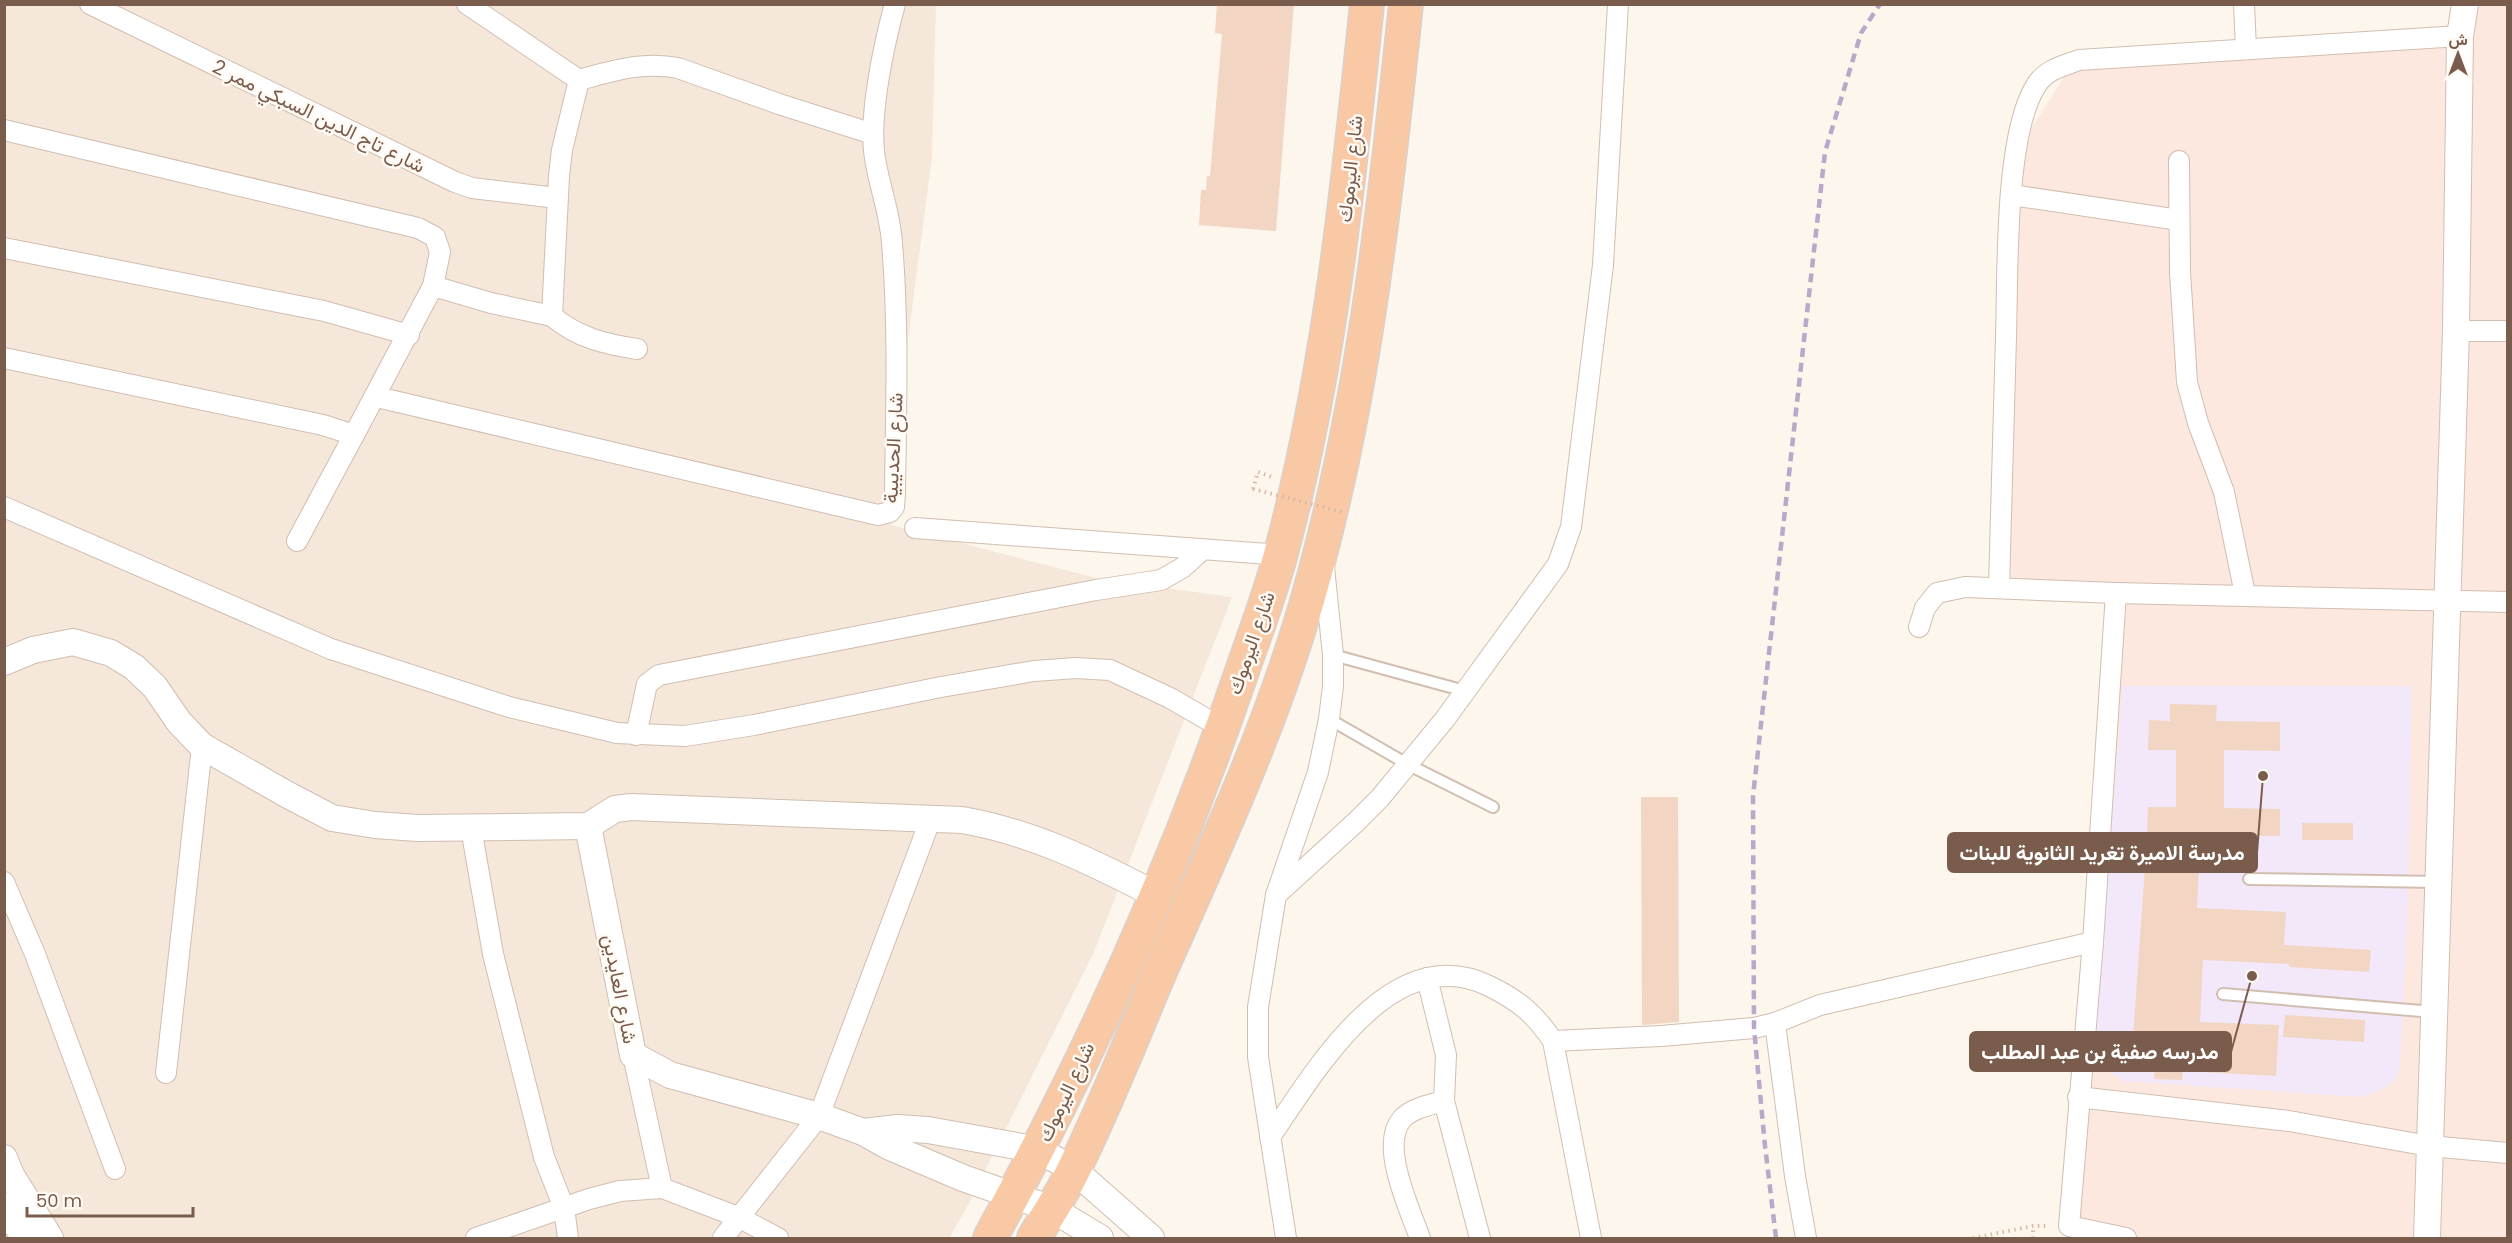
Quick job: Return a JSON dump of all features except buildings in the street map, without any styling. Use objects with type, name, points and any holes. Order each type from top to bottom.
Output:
[{"type":"highway","name":"شارع اليرموك","points":[[990,1239],[1003,1193],[1158,896],[1222,728],[1281,555],[1327,342],[1349,177],[1367,4]]},
{"type":"highway","name":"شارع اليرموك","points":[[1034,1239],[1074,1170],[1261,735],[1301,621],[1322,546],[1370,312],[1383,223],[1406,4]]},
{"type":"highway","points":[[1264,605],[1301,621]]},
{"type":"street","name":"شارع تاج الدين السبكي ممر 2","points":[[90,4],[464,186],[557,198]]},
{"type":"street","name":"شارع الحديبية","points":[[376,397],[879,515],[890,513],[894,507],[895,495],[897,381],[892,242],[884,189],[875,159],[873,134],[885,39],[895,4]]},
{"type":"street","points":[[1276,895],[1356,822],[1409,765],[1539,594],[1558,564],[1571,527],[1603,265],[1618,4]]},
{"type":"street","points":[[2244,4],[2246,49]]},
{"type":"street","points":[[2427,1239],[2456,331],[2460,36],[2465,4]]},
{"type":"street","points":[[480,8],[579,80]]},
{"type":"street","points":[[1999,587],[2012,195],[2016,154],[2024,113],[2037,83],[2051,69],[2079,60],[2460,36]]},
{"type":"street","points":[[579,80],[626,67],[660,64],[678,68],[873,134]]},
{"type":"street","points":[[552,316],[557,198],[562,150],[579,80]]},
{"type":"street","points":[[4,130],[418,228],[430,232],[438,243],[439,265],[433,286],[410,335],[297,541]]},
{"type":"street","points":[[2179,161],[2181,292],[2187,382],[2198,423],[2224,492],[2245,594]]},
{"type":"street","points":[[2012,195],[2179,219]]},
{"type":"street","points":[[4,248],[324,311],[410,335]]},
{"type":"street","points":[[433,286],[491,303],[552,316],[570,330],[594,340],[637,349]]},
{"type":"street","points":[[2456,331],[2508,331]]},
{"type":"street","points":[[4,358],[323,425],[354,435]]},
{"type":"street","points":[[4,507],[331,649],[508,707],[580,725],[636,735],[685,736],[754,725],[941,687],[1034,671],[1076,668],[1110,670],[1161,693],[1222,728]]},
{"type":"street","points":[[915,528],[1281,555]]},
{"type":"street","points":[[1286,1239],[1258,1057],[1258,1007],[1276,895],[1318,772],[1329,719],[1333,686],[1333,655],[1322,546]]},
{"type":"street","points":[[636,735],[647,684],[659,675],[1096,590],[1161,580],[1182,568],[1202,550]]},
{"type":"street","points":[[1919,627],[1925,608],[1937,593],[1965,587],[2116,593],[2245,594],[2508,602]]},
{"type":"street","points":[[2116,593],[2093,942],[2078,1097],[2069,1226],[2126,1239]]},
{"type":"street","points":[[4,662],[33,650],[73,642],[111,652],[134,667],[155,687],[179,722],[202,746],[332,818],[375,825],[471,828],[588,826],[615,809],[632,807],[931,818],[994,826],[1026,835],[1103,868],[1158,896]]},
{"type":"street","points":[[166,1073],[202,746]]},
{"type":"street","points":[[723,1239],[819,1116],[931,818]]},
{"type":"street","name":"شارع العايدين","points":[[588,826],[633,1055],[670,1075],[819,1116],[863,1132],[888,1146],[1003,1193],[1052,1209],[1100,1239]]},
{"type":"street","points":[[471,828],[493,954],[544,1157],[564,1208],[568,1239]]},
{"type":"street","points":[[4,882],[35,954],[115,1169]]},
{"type":"street","points":[[1553,1041],[1754,1028],[1775,1023],[1820,1005],[2093,942]]},
{"type":"street","points":[[1270,1137],[1343,1035],[1398,989],[1426,978],[1452,974],[1482,982],[1514,998],[1540,1022],[1553,1041],[1591,1239]]},
{"type":"street","points":[[1426,978],[1446,1056],[1444,1101],[1480,1239]]},
{"type":"street","points":[[1775,1023],[1795,1176],[1806,1239]]},
{"type":"street","points":[[633,1055],[662,1188]]},
{"type":"street","points":[[2078,1097],[2289,1121],[2429,1146],[2508,1153]]},
{"type":"street","points":[[1420,1239],[1398,1178],[1393,1138],[1402,1119],[1412,1111],[1444,1101]]},
{"type":"street","name":"شارع العايدين","points":[[863,1132],[898,1128],[928,1130],[1028,1148],[1074,1170],[1151,1239]]},
{"type":"street","points":[[4,1158],[11,1175],[50,1239]]},
{"type":"street","points":[[476,1239],[620,1191],[662,1188],[738,1217],[778,1239]]},
{"type":"street","points":[[4,1206],[25,1239]]},
{"type":"lane","points":[[1333,655],[1465,691]]},
{"type":"lane","points":[[1329,719],[1409,765],[1493,807]]},
{"type":"lane","points":[[2249,879],[2438,882]]},
{"type":"lane","points":[[2223,994],[2434,1012]]},
{"type":"path","points":[[1258,472],[1252,489],[1342,513]]},
{"type":"path","points":[[2033,1239],[2034,1226]]},
{"type":"path","points":[[1973,1239],[2034,1226],[2069,1226]]},
{"type":"shaded area","points":[[5,5],[936,5],[932,157],[884,523],[1100,579],[1232,597],[1094,952],[964,1213],[949,1238],[5,1238]]},
{"type":"shaded area","points":[[2477,5],[2507,5],[2507,1238],[2076,1238],[2077,1195],[2126,609],[2005,577],[2023,142],[2071,66],[2464,40]]},
{"type":"shaded area","points":[[2123,686],[2412,686],[2408,903],[2400,1067],[2395,1079],[2385,1088],[2360,1097],[2124,1081],[2102,1067],[2093,1048]]},
{"type":"railway","points":[[1776,1238],[1754,1028],[1753,796],[1825,152],[1861,33],[1880,4]]},
{"type":"place","name":"مدرسة الاميرة تغريد الثانوية للبنات","points":[[2263,776]]},
{"type":"place","name":"مدرسه صفية بن عبد المطلب","points":[[2252,976]]}]
